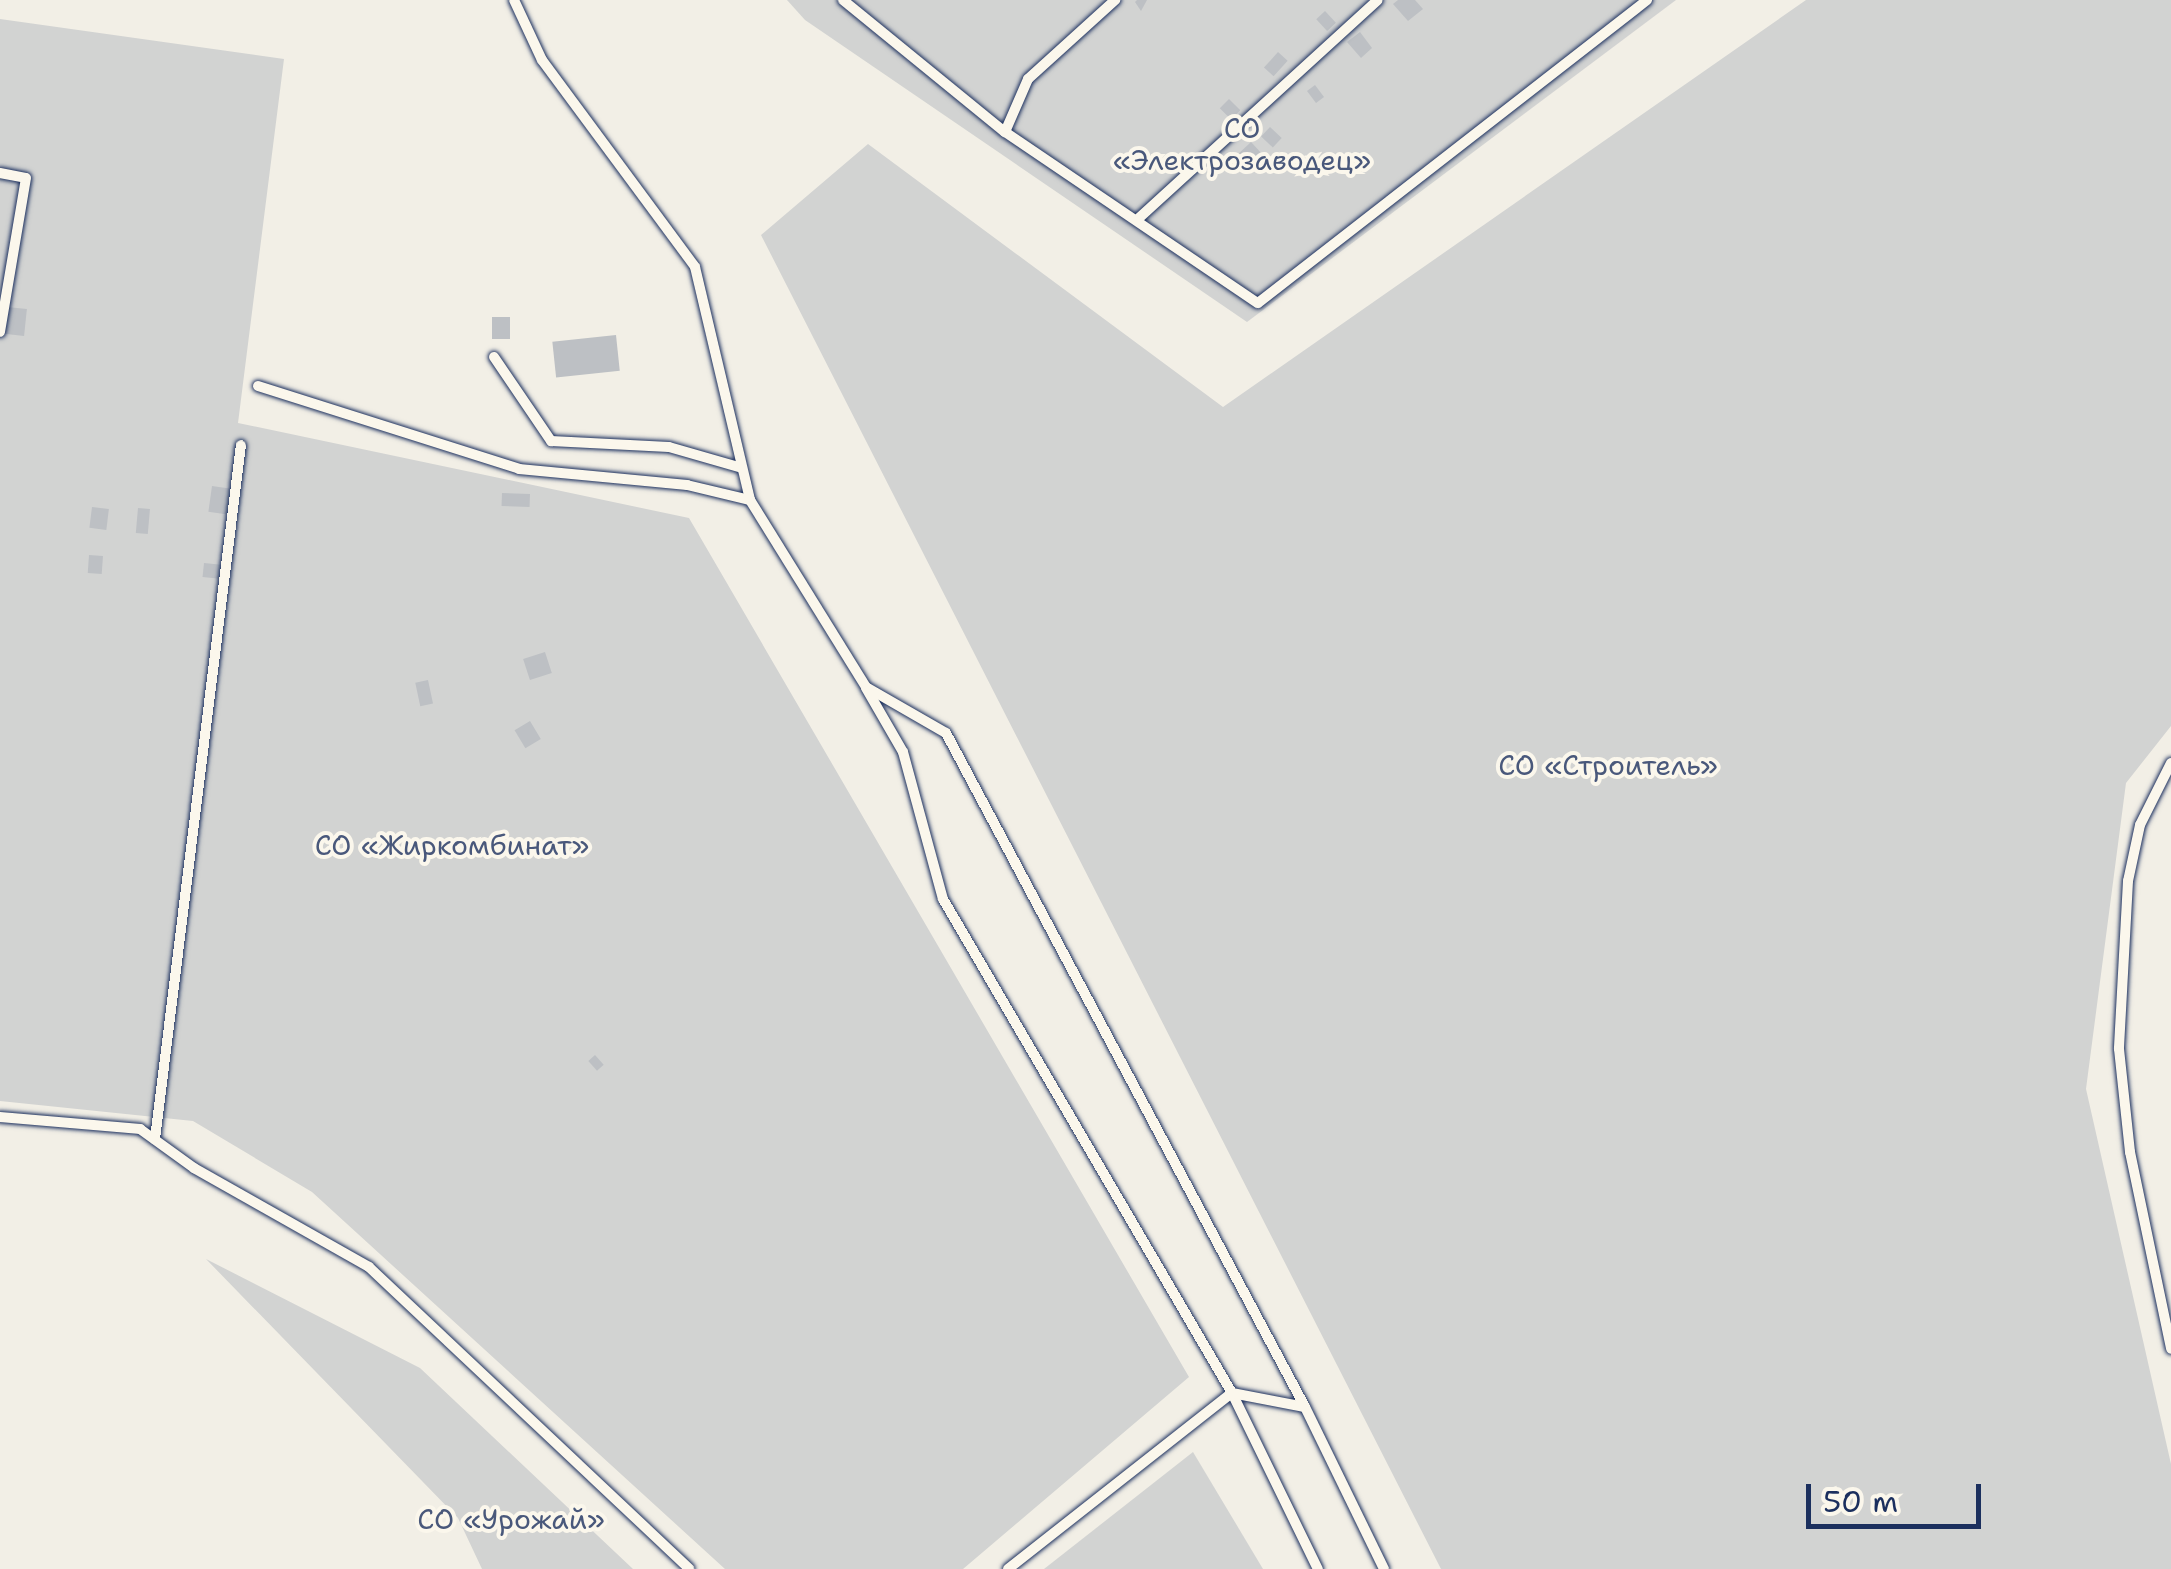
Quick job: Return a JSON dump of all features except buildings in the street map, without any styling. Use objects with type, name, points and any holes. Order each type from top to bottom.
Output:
[{"type":"lane","points":[[514,0],[542,60],[695,267],[750,500],[903,752],[943,898],[1232,1393],[1318,1569]]},
{"type":"lane","points":[[843,0],[1005,132],[1139,218],[1258,303],[1646,0]]},
{"type":"lane","points":[[854,11],[866,0]]},
{"type":"lane","points":[[1005,132],[1028,79],[1115,0]]},
{"type":"lane","points":[[1139,218],[1378,0]]},
{"type":"lane","points":[[0,173],[26,178],[0,332]]},
{"type":"lane","points":[[494,357],[550,441],[670,446],[742,468]]},
{"type":"lane","points":[[258,386],[520,469],[687,485],[750,500]]},
{"type":"lane","points":[[155,1139],[241,445]]},
{"type":"lane","points":[[866,687],[946,733],[1305,1406],[1384,1569]]},
{"type":"lane","points":[[2171,763],[2140,825],[2128,881],[2119,1049],[2130,1152],[2171,1349]]},
{"type":"lane","points":[[0,1117],[140,1128],[370,1267],[688,1569]]},
{"type":"lane","points":[[1008,1569],[1232,1393],[1305,1406]]},
{"type":"green space","name":"СО «Электрозаводец»","points":[[787,0],[1676,0],[1247,322],[805,20]]},
{"type":"green space","name":"СО «Строитель»","points":[[1806,0],[2171,0],[2171,726],[2126,783],[2086,1089],[2171,1464],[2171,1569],[1441,1569],[761,235],[868,144],[1223,407]]},
{"type":"green space","name":"СО «Жиркомбинат»","points":[[0,19],[284,59],[238,423],[689,518],[1189,1377],[963,1569],[725,1569],[312,1192],[193,1121],[0,1101]]},
{"type":"green space","name":"СО «Урожай»","points":[[206,1259],[420,1368],[633,1569],[482,1569],[458,1518]]},
{"type":"green space","points":[[1193,1452],[1263,1569],[1044,1569]]}]
